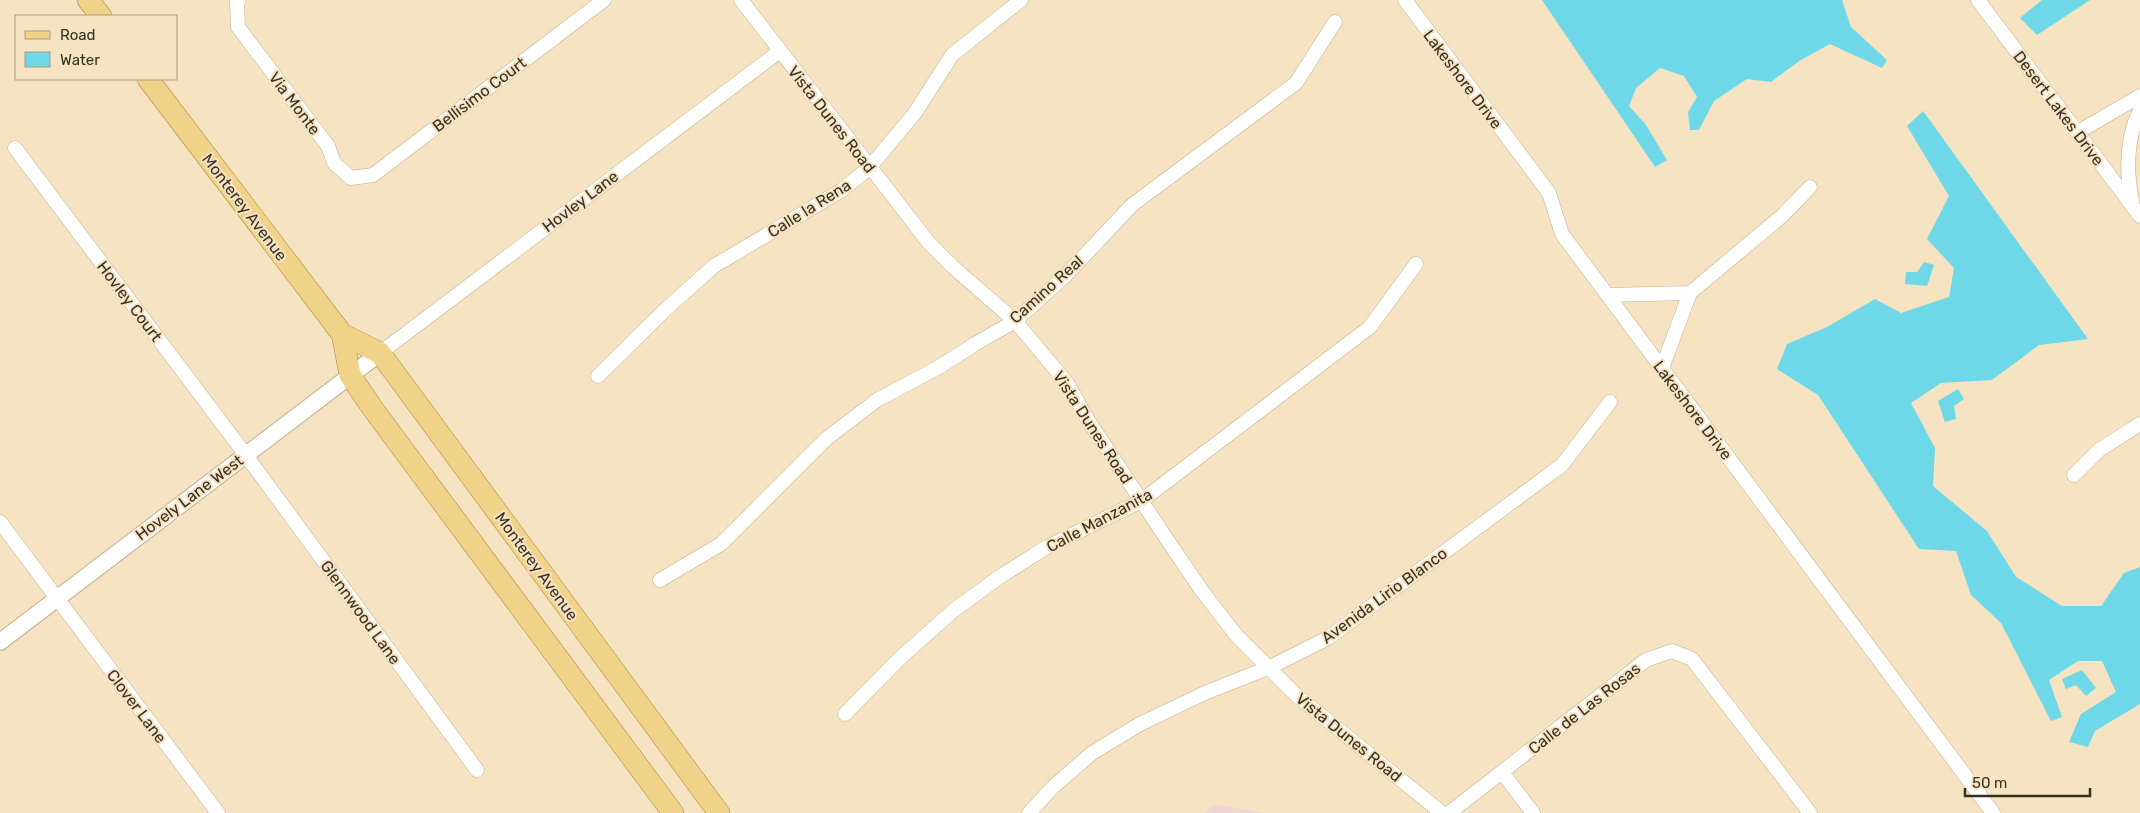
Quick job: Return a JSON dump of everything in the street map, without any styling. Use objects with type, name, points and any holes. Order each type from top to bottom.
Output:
[{"type":"main road","points":[[88,0],[99,15]]},
{"type":"main road","name":"Monterey Avenue","points":[[149,80],[342,334],[380,353],[719,813]]},
{"type":"main road","name":"Monterey Avenue","points":[[342,334],[350,375],[379,417],[673,813]]},
{"type":"street","name":"Via Monte","points":[[239,0],[237,2],[238,27],[328,146],[334,163],[351,178]]},
{"type":"street","name":"Bellisimo Court","points":[[351,178],[373,175],[604,0]]},
{"type":"street","name":"Vista Dunes Road","points":[[741,0],[929,243],[1015,321],[1067,383],[1088,420],[1202,592],[1236,634],[1296,695],[1442,813]]},
{"type":"street","name":"Calle la Rena","points":[[598,376],[666,309],[714,266],[842,190],[870,168],[916,113],[952,55],[1021,0]]},
{"type":"street","name":"Lakeshore Drive","points":[[1405,0],[1549,193],[1562,234],[1994,813]]},
{"type":"street","name":"Desert Lakes Drive","points":[[1978,0],[2137,211]]},
{"type":"street","name":"Camino Real","points":[[660,580],[721,544],[826,439],[877,400],[939,367],[1015,321],[1066,275],[1132,205],[1296,83],[1335,22]]},
{"type":"street","name":"Hovley Lane","points":[[380,353],[780,51]]},
{"type":"street","points":[[2078,132],[2140,96]]},
{"type":"street","points":[[2137,211],[2127,177],[2129,144],[2140,110]]},
{"type":"street","name":"Hovley Court","points":[[15,148],[246,454]]},
{"type":"street","points":[[1662,368],[1690,293],[1782,215],[1810,187]]},
{"type":"street","name":"Calle Manzanita","points":[[845,714],[900,658],[954,610],[998,578],[1045,548],[1141,501],[1370,327],[1416,264]]},
{"type":"street","points":[[1608,295],[1690,293]]},
{"type":"street","name":"Hovely Lane West","points":[[0,642],[380,353]]},
{"type":"street","name":"Avenida Lirio Blanco","points":[[1029,813],[1053,787],[1092,753],[1140,724],[1207,692],[1268,668],[1328,638],[1562,465],[1610,402]]},
{"type":"street","points":[[2074,475],[2099,450],[2140,424]]},
{"type":"street","name":"Glennwood Lane","points":[[246,454],[477,770]]},
{"type":"street","name":"Clover Lane","points":[[0,522],[218,813]]},
{"type":"street","name":"Calle de Las Rosas","points":[[1449,813],[1646,660],[1672,650],[1692,659],[1810,813]]},
{"type":"street","points":[[1502,772],[1533,813]]},
{"type":"shaded area","points":[[1215,805],[1265,813],[1205,813]]},
{"type":"water","points":[[1542,0],[1842,0],[1851,27],[1887,60],[1882,68],[1830,44],[1799,61],[1771,82],[1747,79],[1714,101],[1699,130],[1690,130],[1688,112],[1697,97],[1684,76],[1660,68],[1636,88],[1629,106],[1646,125],[1667,160],[1655,167]]},
{"type":"water","points":[[2042,0],[2090,0],[2037,35],[2020,18]]},
{"type":"water","points":[[1923,111],[2088,339],[2039,345],[1992,380],[1941,383],[1911,403],[1935,448],[1933,486],[1987,531],[2016,577],[2062,606],[2101,606],[2124,573],[2140,567],[2140,704],[2095,731],[2088,747],[2069,742],[2081,714],[2116,692],[2102,661],[2078,661],[2049,680],[2062,717],[2051,721],[2001,623],[1971,595],[1956,551],[1919,549],[1818,395],[1777,369],[1787,344],[1827,327],[1875,299],[1901,313],[1949,297],[1954,268],[1927,239],[1949,196],[1907,126]]},
{"type":"water","points":[[1924,262],[1934,265],[1927,286],[1905,284],[1906,272],[1917,272]]},
{"type":"water","points":[[1958,389],[1964,399],[1954,406],[1956,419],[1945,422],[1938,401]]},
{"type":"water","points":[[2082,670],[2096,688],[2086,696],[2076,685],[2066,689],[2062,679]]}]
